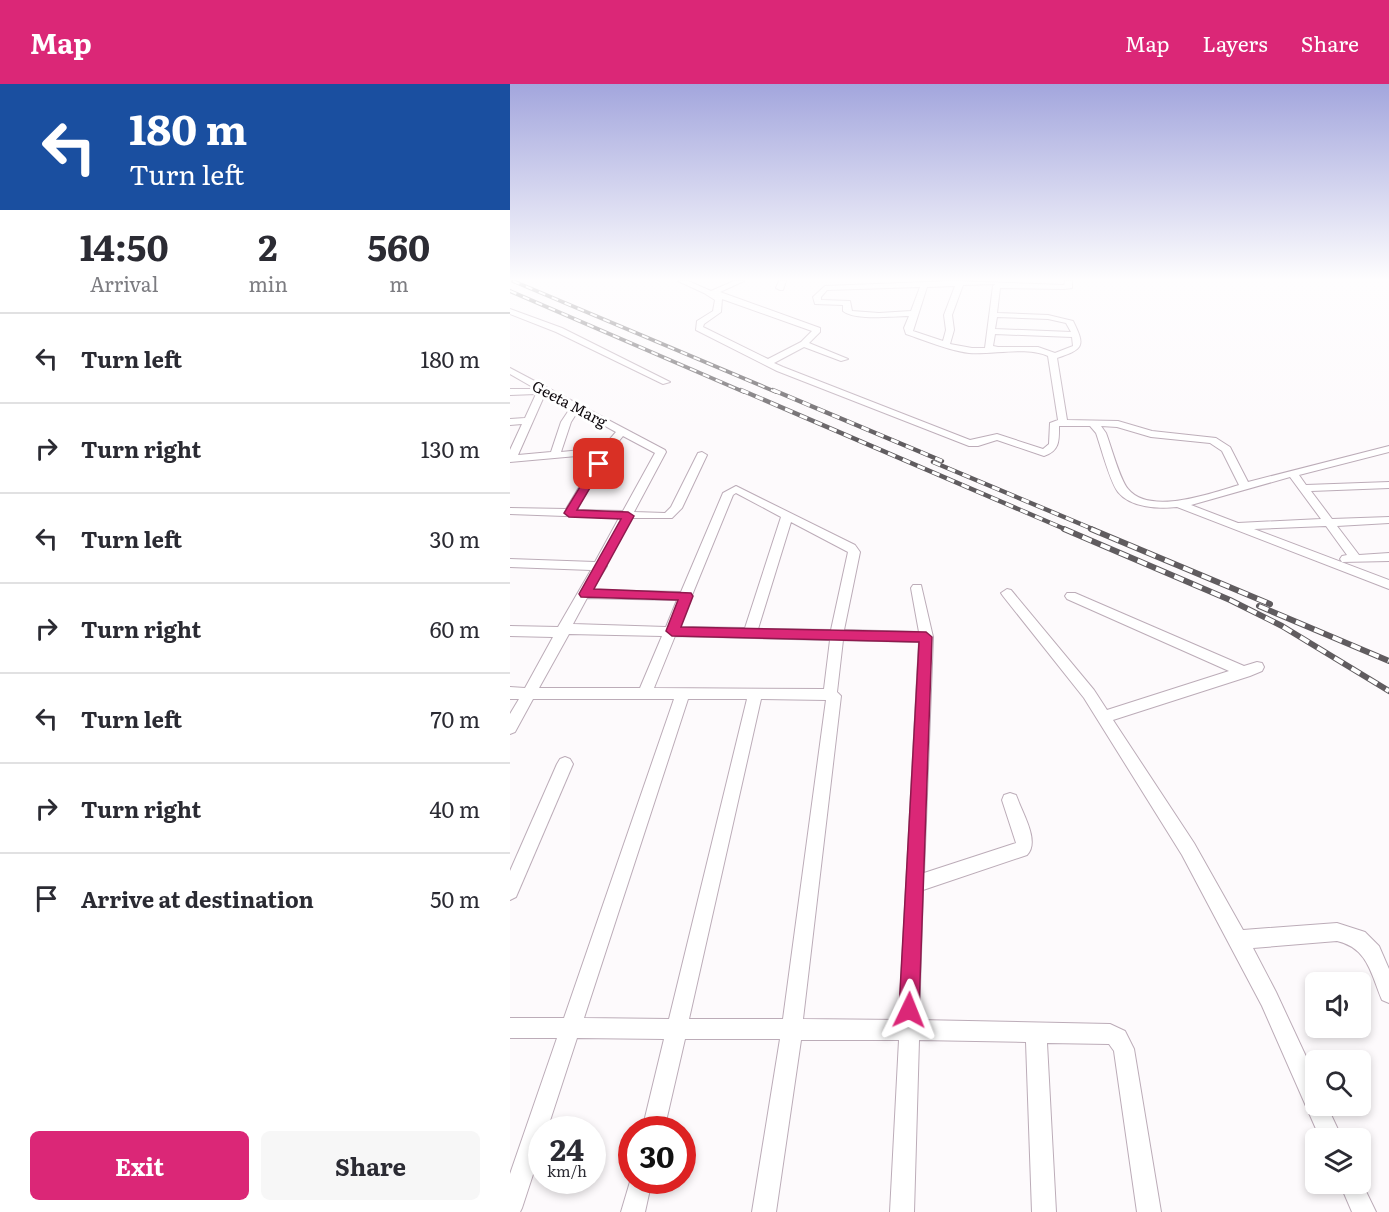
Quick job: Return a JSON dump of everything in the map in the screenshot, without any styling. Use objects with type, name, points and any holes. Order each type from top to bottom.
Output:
[{"type":"street","points":[[567,334],[666,382]]},
{"type":"street","points":[[710,334],[767,363],[969,443],[978,443],[997,437],[1044,453],[1056,443],[1053,424],[1063,422],[1118,424],[1151,434],[1213,440],[1226,449],[1245,487]]},
{"type":"street","points":[[767,363],[804,344],[814,334]]},
{"type":"street","points":[[914,334],[976,351],[993,349],[1044,351],[1052,357],[1063,422]]},
{"type":"street","points":[[946,344],[949,334]]},
{"type":"street","points":[[991,334],[989,346],[993,349]]},
{"type":"street","points":[[1052,357],[1076,348],[1076,334],[1066,334]]},
{"type":"street","points":[[804,344],[844,359]]},
{"type":"street","name":"Geeta Marg","points":[[510,372],[661,452],[628,516]]},
{"type":"street","points":[[510,392],[544,391],[510,459]]},
{"type":"street","points":[[555,455],[566,422],[576,407]]},
{"type":"street","points":[[510,422],[529,421]]},
{"type":"street","points":[[1093,423],[1101,433],[1123,493],[1147,503],[1164,505],[1349,462],[1389,449]]},
{"type":"street","points":[[569,513],[607,449],[622,431]]},
{"type":"street","points":[[510,459],[607,449]]},
{"type":"street","points":[[510,511],[663,517],[673,513],[702,455]]},
{"type":"street","points":[[1293,474],[1354,558]]},
{"type":"street","points":[[1304,488],[1389,485]]},
{"type":"street","points":[[645,693],[730,491],[736,489],[854,552],[837,634],[830,694]]},
{"type":"street","points":[[1176,503],[1389,585]]},
{"type":"street","points":[[750,633],[787,515]]},
{"type":"street","points":[[510,728],[628,516]]},
{"type":"street","points":[[1235,526],[1389,520]]},
{"type":"street","points":[[1323,560],[1389,557]]},
{"type":"street","points":[[510,563],[601,566]]},
{"type":"street","points":[[902,1212],[926,637],[926,625],[917,588]]},
{"type":"street","points":[[1007,593],[1061,657],[1104,717],[1188,849],[1269,999],[1305,1079]]},
{"type":"street","points":[[585,594],[686,596]]},
{"type":"street","points":[[1071,596],[1251,670],[1104,717]]},
{"type":"street","points":[[510,631],[672,631],[926,637]]},
{"type":"street","points":[[510,693],[830,694],[834,696],[792,1029],[764,1212]]},
{"type":"street","points":[[510,1208],[683,694]]},
{"type":"street","points":[[656,1116],[755,695]]},
{"type":"street","points":[[510,891],[565,764]]},
{"type":"street","points":[[914,885],[1022,849],[1024,839],[1010,800]]},
{"type":"street","points":[[1239,940],[1337,932],[1350,934],[1361,939],[1369,947],[1389,993]]},
{"type":"street","points":[[510,1028],[909,1030],[1110,1034],[1118,1038],[1124,1049],[1149,1212]]},
{"type":"street","points":[[1036,1033],[1044,1212]]},
{"type":"street","points":[[633,1212],[638,1194]]},
{"type":"street","points":[[1356,1194],[1364,1212]]},
{"type":"railway","points":[[609,334],[744,392]]},
{"type":"railway","points":[[638,334],[776,392]]},
{"type":"railway","points":[[741,390],[1067,530]]},
{"type":"railway","points":[[773,390],[942,461]]},
{"type":"railway","points":[[933,462],[1095,530]]},
{"type":"railway","points":[[1064,529],[1230,600],[1282,626],[1389,691]]},
{"type":"railway","points":[[1091,529],[1270,604]]},
{"type":"railway","points":[[1259,606],[1389,661]]},
{"type":"route","points":[[599,464],[569,513],[628,516],[585,594],[686,596],[672,631],[926,637],[922,673],[909,1010]]}]
